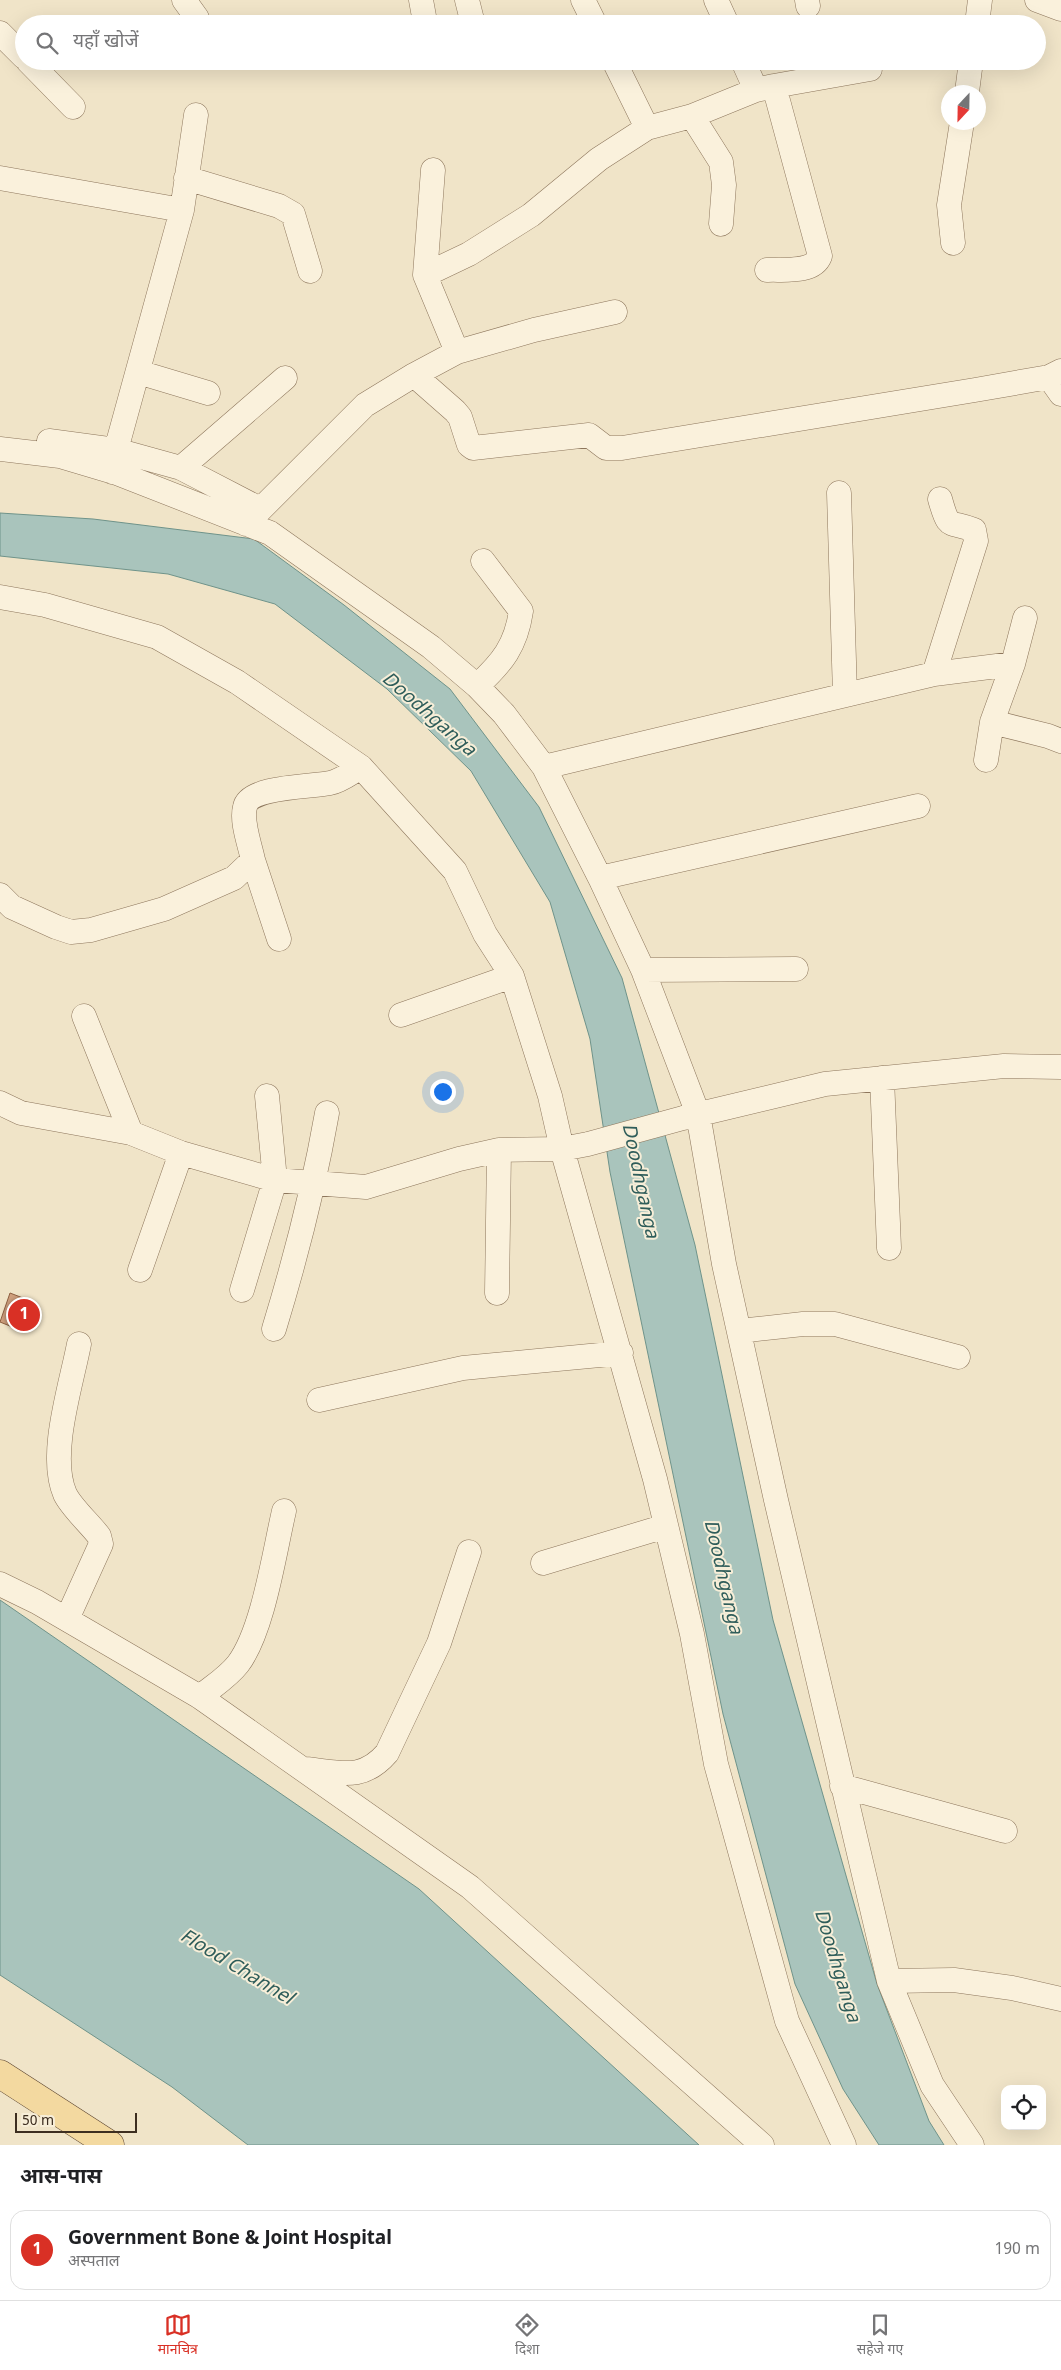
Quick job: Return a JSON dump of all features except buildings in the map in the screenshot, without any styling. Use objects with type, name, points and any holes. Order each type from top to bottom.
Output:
[{"type":"main road","points":[[0,2074],[110,2145]]},
{"type":"street","points":[[467,0],[471,15]]},
{"type":"street","points":[[583,0],[590,15]]},
{"type":"street","points":[[716,0],[723,15]]},
{"type":"street","points":[[978,15],[980,0]]},
{"type":"street","points":[[1038,0],[1061,9]]},
{"type":"street","points":[[0,33],[15,48]]},
{"type":"street","points":[[37,70],[73,107]]},
{"type":"street","points":[[618,70],[647,128]]},
{"type":"street","points":[[750,70],[765,88],[820,256],[816,264],[803,268],[767,270]]},
{"type":"street","points":[[425,275],[469,254],[531,215],[599,159],[647,128],[692,116],[765,88],[864,70]]},
{"type":"street","points":[[967,85],[970,70]]},
{"type":"street","points":[[114,461],[182,210],[196,115]]},
{"type":"street","points":[[692,116],[721,162],[724,185],[720,224]]},
{"type":"street","points":[[952,243],[949,206],[961,130]]},
{"type":"street","points":[[433,170],[425,275],[457,352]]},
{"type":"street","points":[[0,178],[182,210]]},
{"type":"street","points":[[186,178],[279,206],[293,214],[310,271]]},
{"type":"street","points":[[253,516],[365,405],[414,375],[457,352],[534,330],[615,312]]},
{"type":"street","points":[[138,372],[208,393]]},
{"type":"street","points":[[414,375],[455,411],[460,417],[469,445],[477,448],[589,435],[606,448],[622,448],[1057,381]]},
{"type":"street","points":[[181,468],[285,378]]},
{"type":"street","points":[[0,434],[114,461],[253,516]]},
{"type":"street","points":[[0,449],[181,468],[253,516],[270,533],[431,648],[477,686],[504,714],[544,767],[600,878],[643,970],[690,1116],[842,1786],[889,1981],[932,2085],[972,2145]]},
{"type":"street","points":[[839,493],[844,695]]},
{"type":"street","points":[[934,674],[976,541],[974,530],[954,526],[948,521],[940,499]]},
{"type":"street","points":[[477,686],[506,657],[513,641],[521,611],[483,562]]},
{"type":"street","points":[[0,597],[45,605],[157,637],[238,682],[361,767],[455,871],[485,934],[512,976],[550,1096],[562,1149],[621,1353],[666,1526],[692,1634],[716,1764],[787,2022],[844,2145]]},
{"type":"street","points":[[986,760],[992,722],[1013,664],[1025,618]]},
{"type":"street","points":[[544,767],[934,674],[1013,664]]},
{"type":"street","points":[[992,722],[1061,741]]},
{"type":"street","points":[[279,939],[253,860],[244,807],[250,798],[261,792],[332,783],[361,767]]},
{"type":"street","points":[[600,878],[918,806]]},
{"type":"street","points":[[0,894],[12,907],[56,927],[71,932],[91,930],[172,905],[234,878],[253,860]]},
{"type":"street","points":[[643,970],[796,969]]},
{"type":"street","points":[[401,1015],[512,976]]},
{"type":"street","points":[[84,1016],[131,1133]]},
{"type":"street","points":[[0,1103],[21,1113],[131,1133],[180,1153],[275,1180],[366,1187],[421,1169],[499,1150],[562,1149],[588,1144],[690,1116],[824,1084],[1004,1066],[1061,1067]]},
{"type":"street","points":[[882,1078],[889,1248]]},
{"type":"street","points":[[242,1290],[275,1180],[267,1096]]},
{"type":"street","points":[[274,1329],[294,1264],[314,1184],[327,1113]]},
{"type":"street","points":[[498,1293],[499,1150]]},
{"type":"street","points":[[140,1270],[180,1153]]},
{"type":"street","points":[[739,1331],[803,1324],[835,1324],[958,1357]]},
{"type":"street","points":[[67,1620],[101,1544],[99,1536],[66,1496],[58,1472],[59,1444],[79,1344]]},
{"type":"street","points":[[319,1400],[463,1368],[621,1353]]},
{"type":"street","points":[[200,1697],[232,1671],[248,1648],[258,1623],[284,1511]]},
{"type":"street","points":[[543,1563],[666,1526]]},
{"type":"street","points":[[304,1769],[350,1773],[364,1772],[376,1765],[387,1753],[439,1643],[469,1552]]},
{"type":"street","points":[[0,1584],[67,1620],[200,1697],[470,1887],[762,2145]]},
{"type":"street","points":[[842,1786],[1005,1831]]},
{"type":"street","points":[[889,1981],[954,1980],[1012,1988],[1061,1999]]},
{"type":"water","name":"Doodhganga","points":[[0,513],[93,519],[254,539],[344,605],[450,689],[539,807],[622,978],[695,1245],[773,1620],[877,1984],[929,2121],[944,2145],[879,2145],[843,2089],[795,1984],[723,1714],[610,1172],[590,1039],[550,902],[471,771],[387,689],[275,604],[168,574],[0,556]]},
{"type":"water","name":"Flood Channel","points":[[0,1600],[419,1889],[699,2145],[248,2145],[172,2087],[0,1975]]},
{"type":"place","name":"Government Bone & Joint Hospital","points":[[24,1315]]}]
